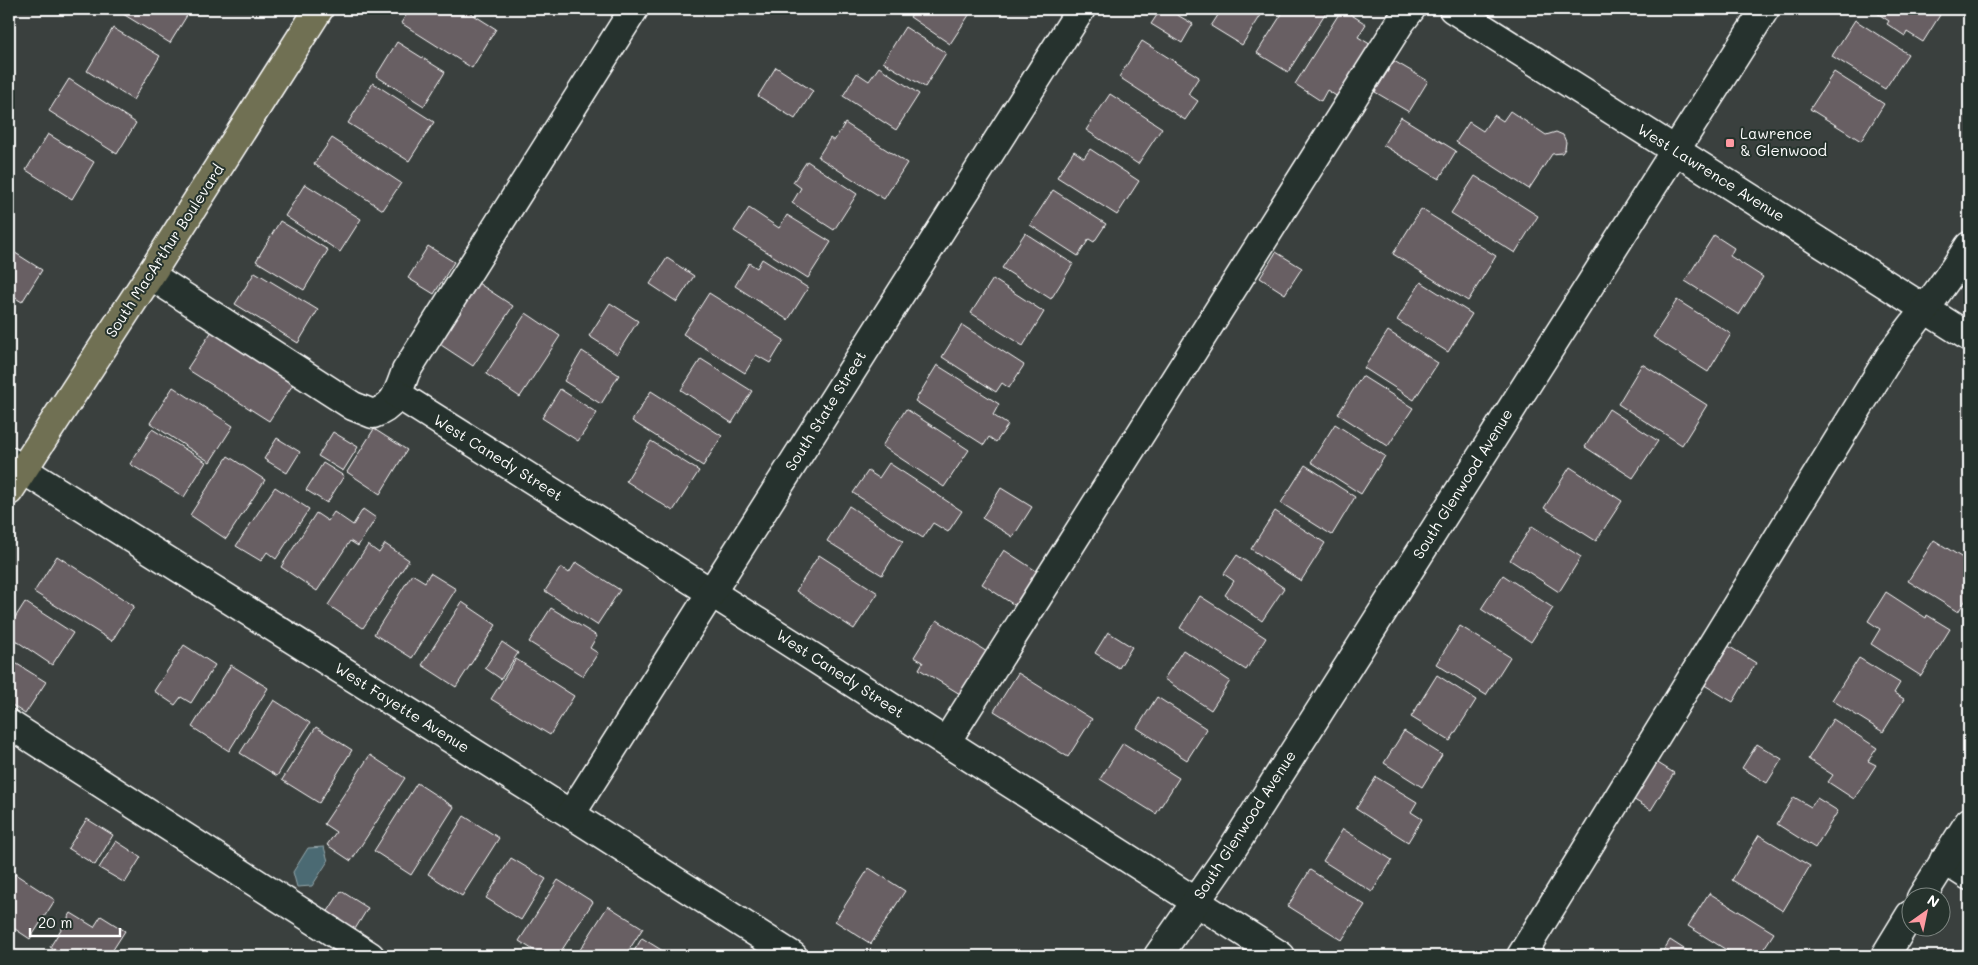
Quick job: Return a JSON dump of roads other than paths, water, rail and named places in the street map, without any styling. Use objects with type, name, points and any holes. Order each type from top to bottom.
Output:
[{"type":"main road","name":"South MacArthur Boulevard","points":[[13,474],[150,275],[319,9]]},
{"type":"street","points":[[150,275],[353,406],[373,414],[386,410],[397,394],[406,371],[634,9]]},
{"type":"street","name":"South State Street","points":[[571,814],[1081,9]]},
{"type":"street","points":[[946,742],[1379,56],[1411,9]]},
{"type":"street","name":"West Lawrence Avenue","points":[[1453,9],[1969,338]]},
{"type":"street","name":"South Glenwood Avenue","points":[[1158,956],[1229,854],[1765,9]]},
{"type":"street","points":[[1521,956],[1893,351],[1924,308],[1949,278],[1969,246]]},
{"type":"street","name":"West Canedy Street","points":[[397,394],[1281,956]]},
{"type":"street","name":"West Fayette Avenue","points":[[13,474],[571,814],[793,956]]},
{"type":"street","points":[[9,724],[370,956]]},
{"type":"street","points":[[1927,888],[1969,822]]},
{"type":"street","points":[[1944,860],[1969,876]]},
{"type":"street","points":[[1885,956],[1900,931]]},
{"type":"water","points":[[324,847],[328,861],[312,886],[297,887],[293,872],[308,848]]},
{"type":"place","name":"Lawrence & Glenwood","points":[[1730,143]]}]
